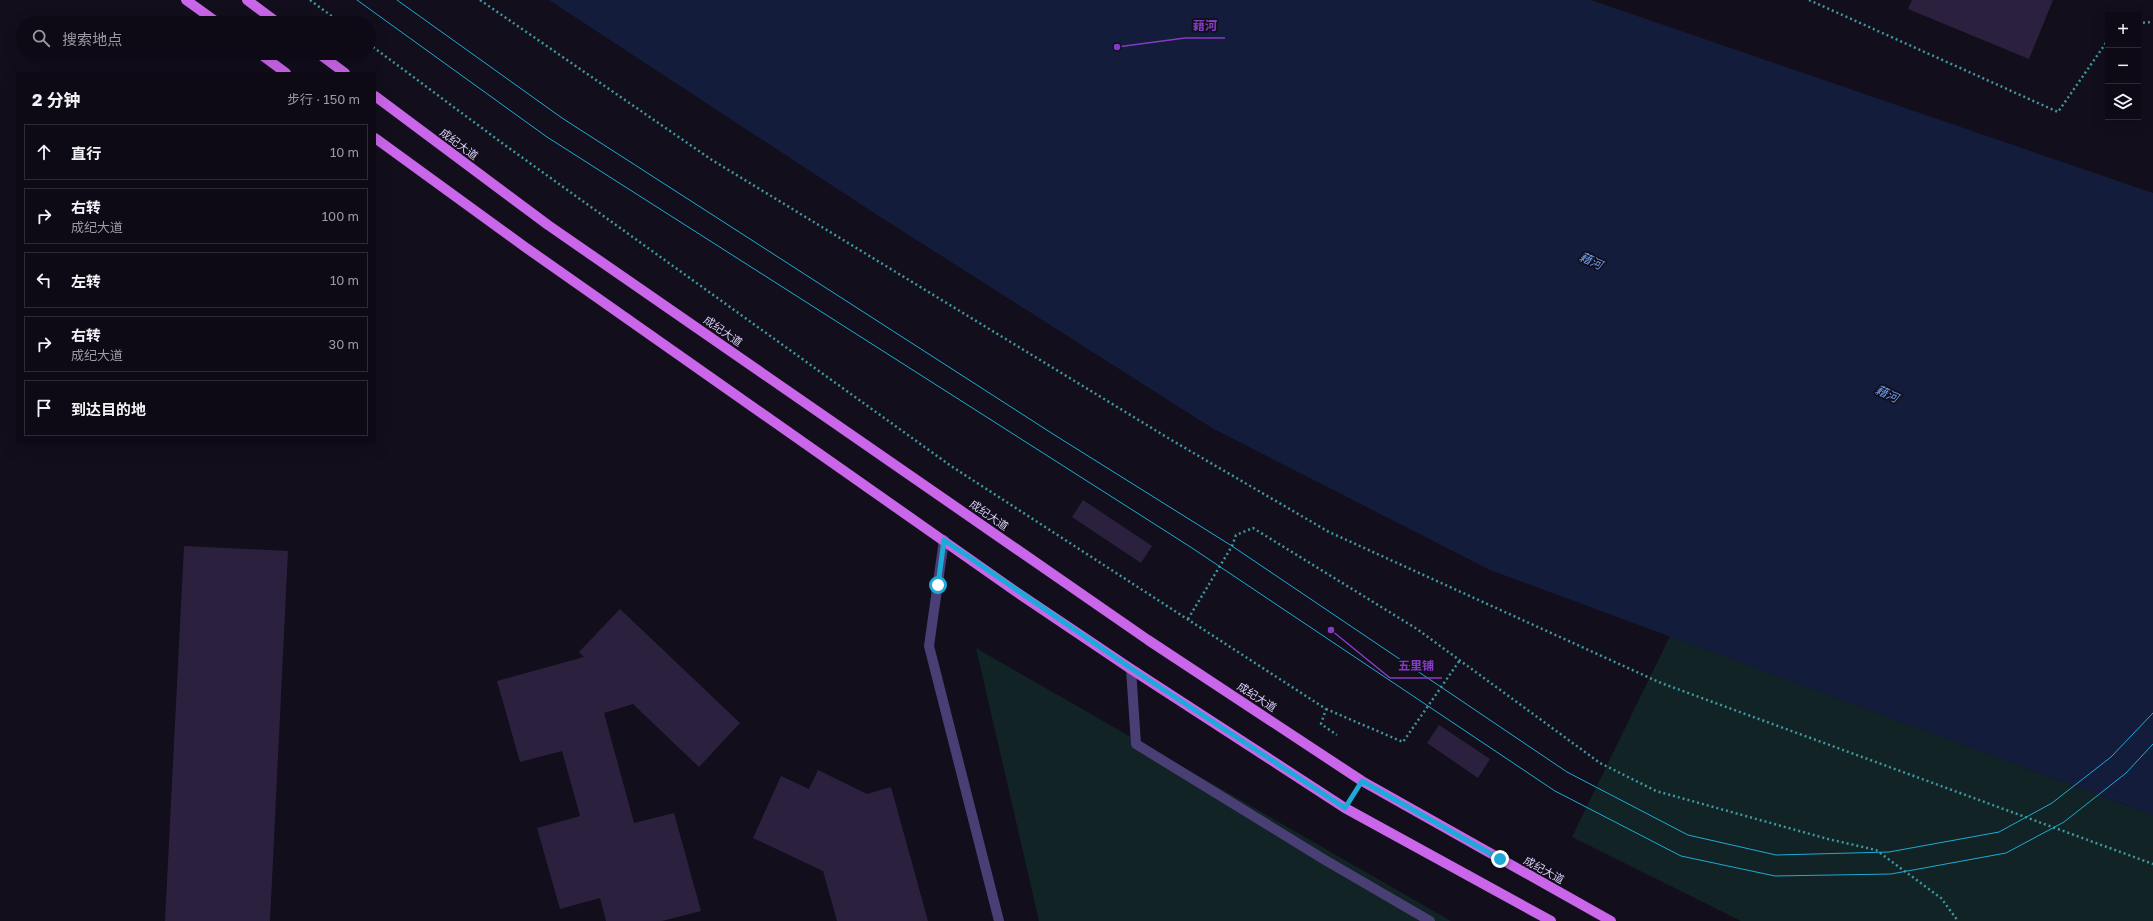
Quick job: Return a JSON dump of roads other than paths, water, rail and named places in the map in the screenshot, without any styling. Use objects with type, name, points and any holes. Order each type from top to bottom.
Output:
[{"type":"main road","points":[[186,0],[208,16]]},
{"type":"main road","points":[[247,0],[269,16]]},
{"type":"main road","points":[[268,60],[285,72]]},
{"type":"main road","points":[[327,60],[344,72]]},
{"type":"main road","name":"成纪大道","points":[[376,97],[548,225],[1154,644],[1362,781],[1611,921]]},
{"type":"main road","points":[[376,139],[525,247],[944,540],[1132,669],[1345,808],[1551,921]]},
{"type":"street","points":[[944,540],[929,646],[999,921]]},
{"type":"street","points":[[1132,669],[1136,744],[1325,860],[1430,921]]},
{"type":"water","points":[[549,0],[1591,0],[2153,193],[2153,815],[1490,570],[1212,428],[871,211]]},
{"type":"tram line","points":[[357,0],[547,137],[1189,546],[1555,791],[1681,856],[1775,876],[1891,874],[2006,853],[2064,822],[2126,773],[2153,744]]},
{"type":"tram line","points":[[397,0],[562,118],[1053,434],[1232,546],[1567,772],[1688,835],[1776,855],[1889,852],[1999,832],[2052,803],[2111,757],[2153,713]]},
{"type":"place","name":"藉河","points":[[1117,47]]},
{"type":"place","name":"五里铺","points":[[1331,630]]}]
